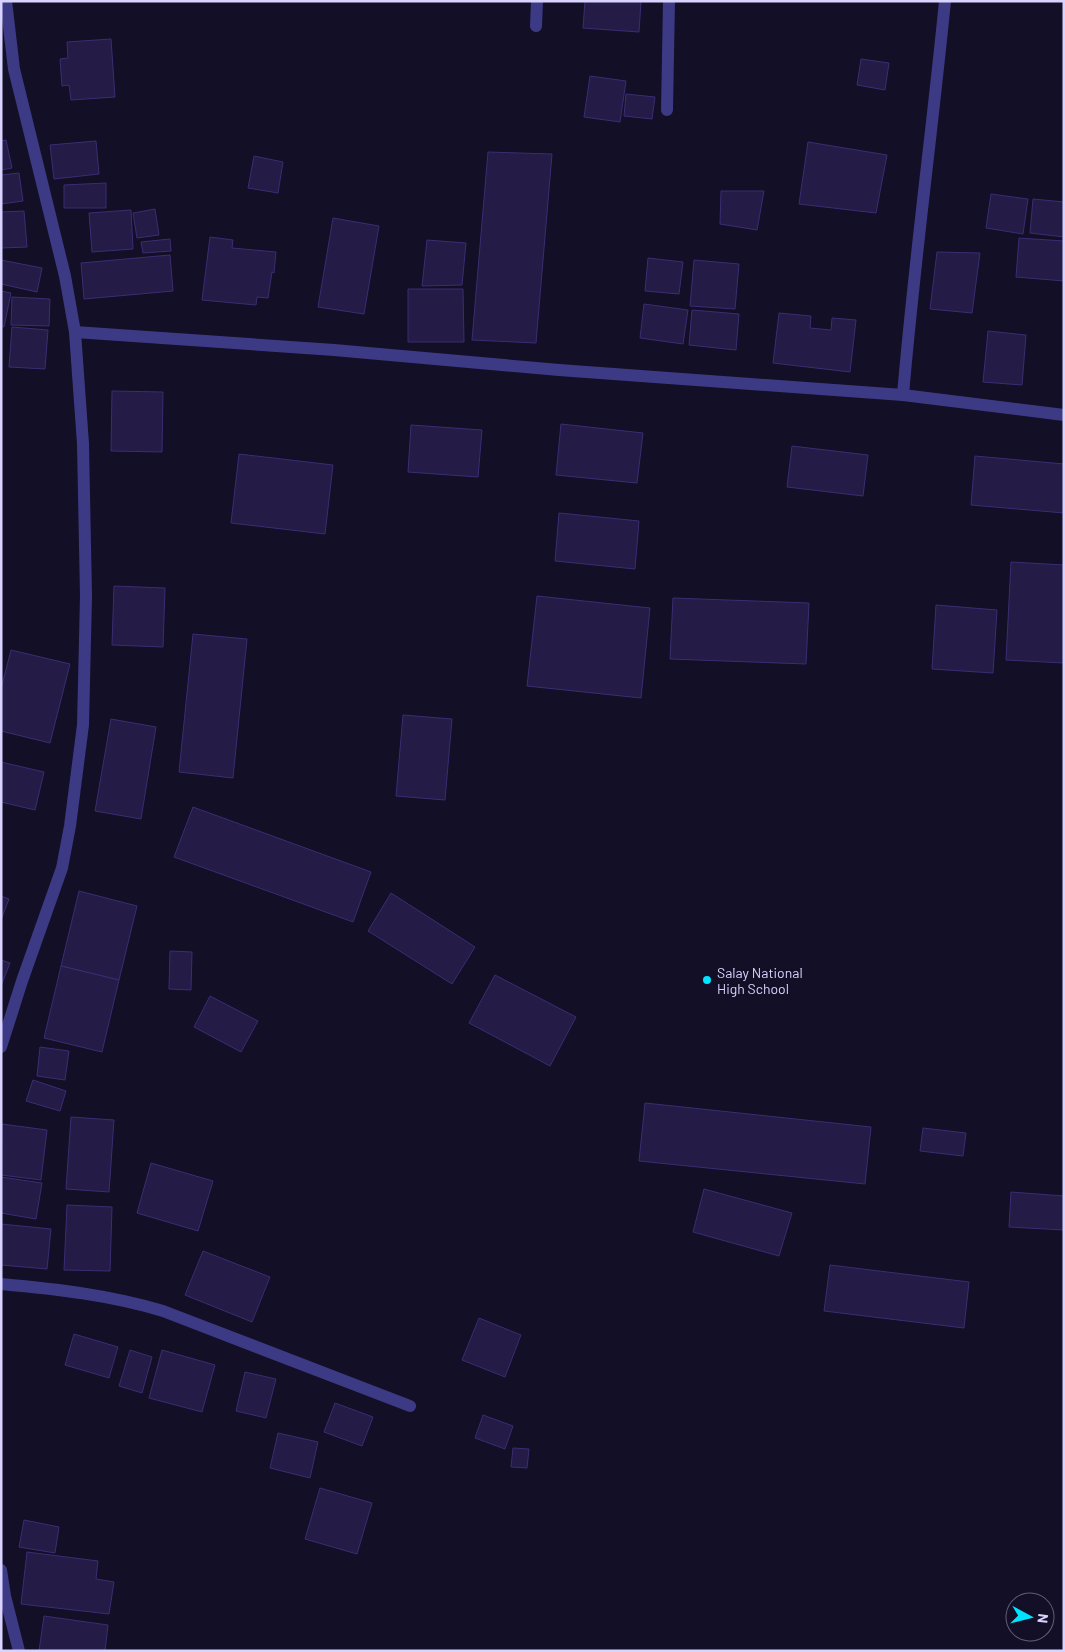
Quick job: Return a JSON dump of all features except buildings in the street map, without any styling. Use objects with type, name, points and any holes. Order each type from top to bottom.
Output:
[{"type":"street","points":[[1,1047],[62,868],[70,826],[83,724],[86,596],[83,444],[76,332],[65,276],[14,69],[6,1]]},
{"type":"street","points":[[536,26],[537,1]]},
{"type":"street","points":[[667,110],[669,1]]},
{"type":"street","points":[[903,395],[910,308],[945,1]]},
{"type":"street","points":[[76,332],[334,350],[558,370],[903,395],[1064,415]]},
{"type":"street","points":[[1,1284],[70,1291],[136,1303],[163,1311],[410,1406]]},
{"type":"street","points":[[1,1570],[5,1596],[19,1651]]},
{"type":"place","name":"Salay National High School","points":[[707,980]]}]
